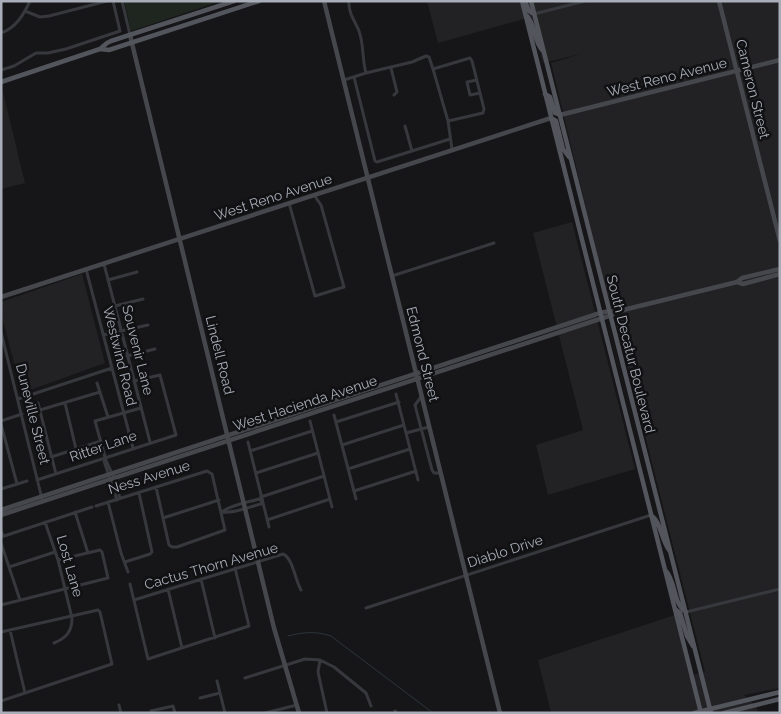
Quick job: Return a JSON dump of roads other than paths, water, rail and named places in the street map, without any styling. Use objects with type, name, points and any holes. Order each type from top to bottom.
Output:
[{"type":"main road","points":[[100,49],[106,43],[234,1]]},
{"type":"main road","points":[[1,82],[100,49],[108,50],[132,43],[259,1]]},
{"type":"main road","points":[[524,1],[529,11],[534,14]]},
{"type":"main road","name":"South Decatur Boulevard","points":[[524,1],[545,94],[701,712]]},
{"type":"main road","name":"South Decatur Boulevard","points":[[531,1],[711,711]]},
{"type":"main road","points":[[201,12],[204,19]]},
{"type":"main road","points":[[195,14],[198,21]]},
{"type":"main road","points":[[526,15],[530,20],[538,46],[543,52]]},
{"type":"main road","points":[[545,94],[550,97],[555,113],[560,115]]},
{"type":"main road","points":[[551,118],[556,121],[563,149],[570,158]]},
{"type":"main road","points":[[651,515],[657,519],[663,542],[671,554]]},
{"type":"main road","points":[[665,570],[671,577],[680,608],[686,612]]},
{"type":"main road","points":[[675,609],[680,613],[687,636],[695,649]]},
{"type":"main road","points":[[694,713],[711,711],[780,692]]},
{"type":"main road","points":[[724,713],[780,699]]},
{"type":"street","points":[[1,33],[14,26],[25,12],[30,1]]},
{"type":"street","points":[[25,12],[40,17],[49,16],[107,1]]},
{"type":"street","points":[[1,70],[14,66],[36,53],[56,52],[120,31],[113,1]]},
{"type":"street","name":"Lindell Road","points":[[122,1],[258,561],[299,713]]},
{"type":"street","name":"Edmond Street","points":[[324,1],[500,713]]},
{"type":"street","points":[[349,1],[348,6],[352,20],[359,30],[364,53],[362,60],[366,73]]},
{"type":"street","points":[[534,14],[585,1]]},
{"type":"street","name":"Cameron Street","points":[[719,1],[780,242]]},
{"type":"street","points":[[343,80],[412,62],[426,56],[429,57],[448,121],[452,149]]},
{"type":"street","points":[[433,69],[470,58],[472,61],[484,109],[483,113],[448,121]]},
{"type":"street","name":"West Reno Avenue","points":[[560,115],[780,60]]},
{"type":"street","points":[[391,68],[397,92],[394,95]]},
{"type":"street","points":[[354,77],[374,161],[377,162],[450,139]]},
{"type":"street","points":[[477,80],[467,82],[470,95],[480,92]]},
{"type":"street","name":"West Reno Avenue","points":[[1,297],[551,118]]},
{"type":"street","points":[[405,126],[412,151]]},
{"type":"street","points":[[288,203],[315,296],[344,287],[321,206],[314,195]]},
{"type":"street","points":[[391,276],[494,243]]},
{"type":"street","name":"Souvenir Lane","points":[[104,263],[150,442]]},
{"type":"street","name":"West Hacienda Avenue","points":[[1,515],[111,476],[552,332],[600,313],[614,312],[737,282],[742,278],[780,269]]},
{"type":"street","name":"Westwind Road","points":[[86,270],[133,448]]},
{"type":"street","points":[[108,280],[137,272]]},
{"type":"street","name":"West Hacienda Avenue","points":[[737,282],[743,284],[780,274]]},
{"type":"street","points":[[115,306],[143,300]]},
{"type":"street","points":[[610,317],[614,312]]},
{"type":"street","name":"West Hacienda Avenue","points":[[552,332],[610,317]]},
{"type":"street","points":[[103,335],[148,324]]},
{"type":"street","name":"Duneville Street","points":[[1,332],[42,499]]},
{"type":"street","points":[[127,356],[155,349]]},
{"type":"street","points":[[18,399],[112,368]]},
{"type":"street","name":"Ritter Lane","points":[[37,480],[176,435],[160,375],[134,381]]},
{"type":"street","points":[[97,383],[108,417]]},
{"type":"street","points":[[40,410],[100,392]]},
{"type":"street","points":[[396,394],[418,480]]},
{"type":"street","points":[[422,396],[415,405],[432,470],[434,473],[441,473]]},
{"type":"street","points":[[65,402],[76,449]]},
{"type":"street","points":[[336,422],[398,402]]},
{"type":"street","points":[[38,403],[56,474]]},
{"type":"street","points":[[118,499],[95,421],[141,408]]},
{"type":"street","points":[[17,484],[1,423],[22,414]]},
{"type":"street","points":[[334,415],[356,499]]},
{"type":"street","points":[[419,420],[427,418]]},
{"type":"street","points":[[310,421],[332,507]]},
{"type":"street","points":[[342,444],[404,425]]},
{"type":"street","points":[[406,433],[429,427]]},
{"type":"street","points":[[250,451],[312,431]]},
{"type":"street","points":[[52,457],[100,441]]},
{"type":"street","points":[[248,442],[269,527]]},
{"type":"street","points":[[348,469],[410,448]]},
{"type":"street","points":[[256,473],[318,453]]},
{"type":"street","name":"Ness Avenue","points":[[2,536],[210,471],[219,500]]},
{"type":"street","points":[[354,491],[416,471]]},
{"type":"street","points":[[222,512],[230,513],[245,505],[261,504],[262,499],[324,476]]},
{"type":"street","points":[[1,489],[27,481]]},
{"type":"street","points":[[156,487],[169,545],[172,547],[178,547],[225,530],[219,500],[163,518]]},
{"type":"street","points":[[125,562],[152,552],[139,493]]},
{"type":"street","name":"West Hacienda Avenue","points":[[1,510],[42,499]]},
{"type":"street","points":[[267,520],[330,499]]},
{"type":"street","points":[[108,502],[121,553],[128,572]]},
{"type":"street","points":[[75,512],[88,552]]},
{"type":"street","name":"Diablo Drive","points":[[366,608],[651,515]]},
{"type":"street","name":"Lost Lane","points":[[46,522],[56,552],[72,616]]},
{"type":"street","points":[[1,530],[2,536]]},
{"type":"street","points":[[1,543],[20,600]]},
{"type":"street","points":[[1,604],[108,578],[102,552],[98,550],[58,560]]},
{"type":"street","points":[[9,567],[56,552]]},
{"type":"street","name":"Cactus Thorn Avenue","points":[[134,600],[283,554],[286,554],[290,560],[296,582],[301,590]]},
{"type":"street","points":[[130,584],[148,659],[249,626],[235,568]]},
{"type":"street","points":[[201,579],[215,638]]},
{"type":"street","points":[[168,589],[182,648]]},
{"type":"street","points":[[686,612],[780,589]]},
{"type":"street","points":[[1,632],[100,610],[112,662],[110,666],[1,701]]},
{"type":"street","points":[[54,642],[68,634],[72,626],[72,616]]},
{"type":"street","points":[[10,630],[25,693]]},
{"type":"street","points":[[245,678],[306,659],[320,660],[334,667],[366,693],[371,706]]},
{"type":"street","points":[[320,660],[318,672],[327,713]]},
{"type":"street","points":[[217,681],[225,713]]},
{"type":"street","points":[[200,698],[220,693]]},
{"type":"street","points":[[119,705],[121,713]]},
{"type":"street","points":[[265,713],[297,705]]},
{"type":"street","points":[[151,711],[173,706],[174,713]]},
{"type":"waterway","points":[[288,636],[310,633],[331,636],[433,713]]}]
